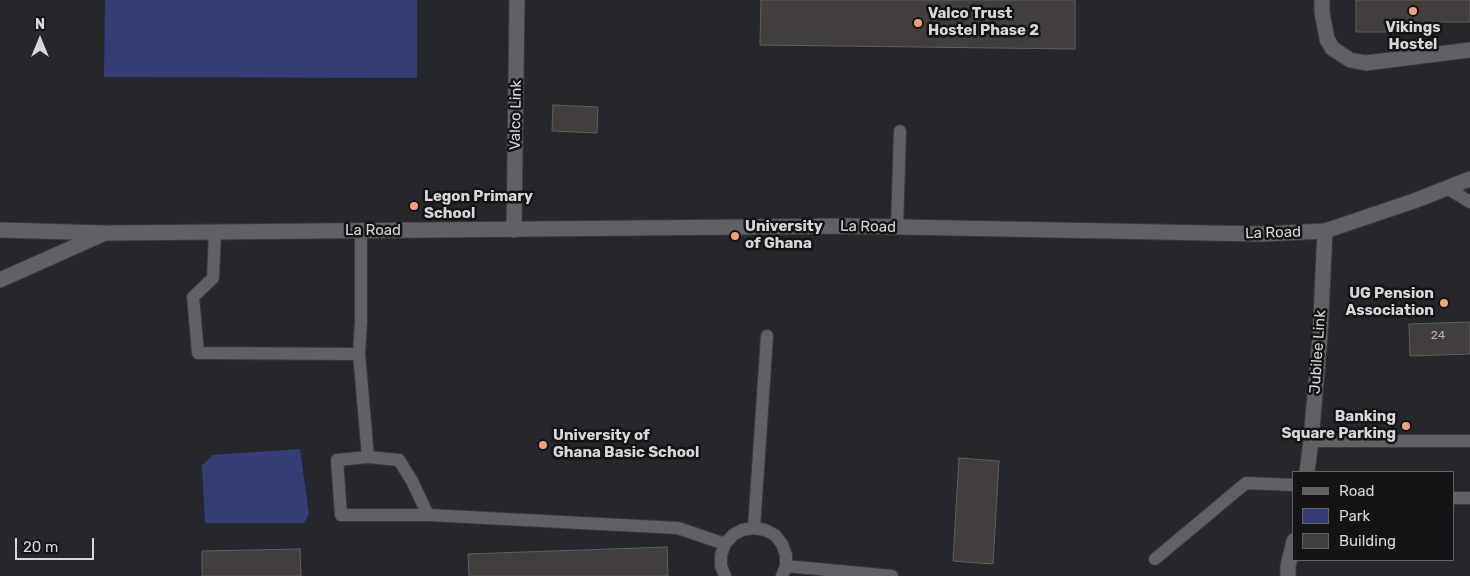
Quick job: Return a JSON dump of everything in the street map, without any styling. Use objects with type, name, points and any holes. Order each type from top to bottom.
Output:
[{"type":"street","name":"Valco Link","points":[[514,230],[517,0]]},
{"type":"street","points":[[1322,0],[1326,39],[1332,48],[1350,60],[1366,63],[1470,50]]},
{"type":"street","name":"La Road","points":[[0,230],[215,232],[850,226],[1262,234],[1325,231],[1414,202],[1470,179]]},
{"type":"street","name":"Jubilee Link","points":[[1307,471],[1320,336],[1325,231]]},
{"type":"street","name":"La Road","points":[[0,280],[106,232]]},
{"type":"street","points":[[1288,576],[1292,549]]},
{"type":"lane","points":[[897,227],[900,131]]},
{"type":"lane","points":[[1447,188],[1470,202]]},
{"type":"lane","points":[[361,231],[359,354],[368,457]]},
{"type":"lane","points":[[215,232],[213,278],[193,297],[198,353],[359,354]]},
{"type":"lane","points":[[754,528],[766,336]]},
{"type":"lane","points":[[1311,441],[1470,441]]},
{"type":"lane","points":[[428,515],[412,480],[399,460],[368,457],[337,460],[341,515],[428,515],[678,528],[725,544]]},
{"type":"lane","points":[[1155,559],[1246,483],[1292,485]]},
{"type":"lane","points":[[1455,498],[1470,498]]},
{"type":"lane","points":[[725,576],[721,566],[721,554],[725,544],[733,535],[742,530],[754,528],[765,530],[775,535],[782,544],[786,554],[784,571],[892,576]]},
{"type":"shaded area","name":"University of Ghana","points":[[0,0],[1470,0],[1470,576],[0,576]]},
{"type":"green space","points":[[105,0],[417,0],[417,78],[104,77]]},
{"type":"green space","points":[[300,449],[309,514],[304,523],[205,523],[202,466],[212,455]]},
{"type":"building","name":"Valco Trust Hostel Phase 2","points":[[761,0],[1075,0],[1075,49],[760,45]]},
{"type":"building","name":"Vikings Hostel","points":[[1356,0],[1470,0],[1470,22],[1427,22],[1427,32],[1356,32]]},
{"type":"building","points":[[553,105],[598,107],[597,133],[552,131]]},
{"type":"building","points":[[1470,322],[1470,354],[1410,356],[1409,324]]},
{"type":"building","points":[[959,458],[999,461],[993,564],[953,561]]},
{"type":"building","points":[[667,547],[668,576],[469,576],[468,554]]},
{"type":"building","points":[[300,549],[301,576],[202,576],[202,551]]},
{"type":"place","name":"Vikings Hostel","points":[[1413,11]]},
{"type":"place","name":"Valco Trust Hostel Phase 2","points":[[918,23]]},
{"type":"place","name":"Legon Primary School","points":[[414,206]]},
{"type":"place","name":"University of Ghana","points":[[735,236]]},
{"type":"place","name":"UG Pension Association","points":[[1444,303]]},
{"type":"place","name":"Banking Square Parking","points":[[1406,426]]},
{"type":"place","name":"University of Ghana Basic School","points":[[543,445]]}]
